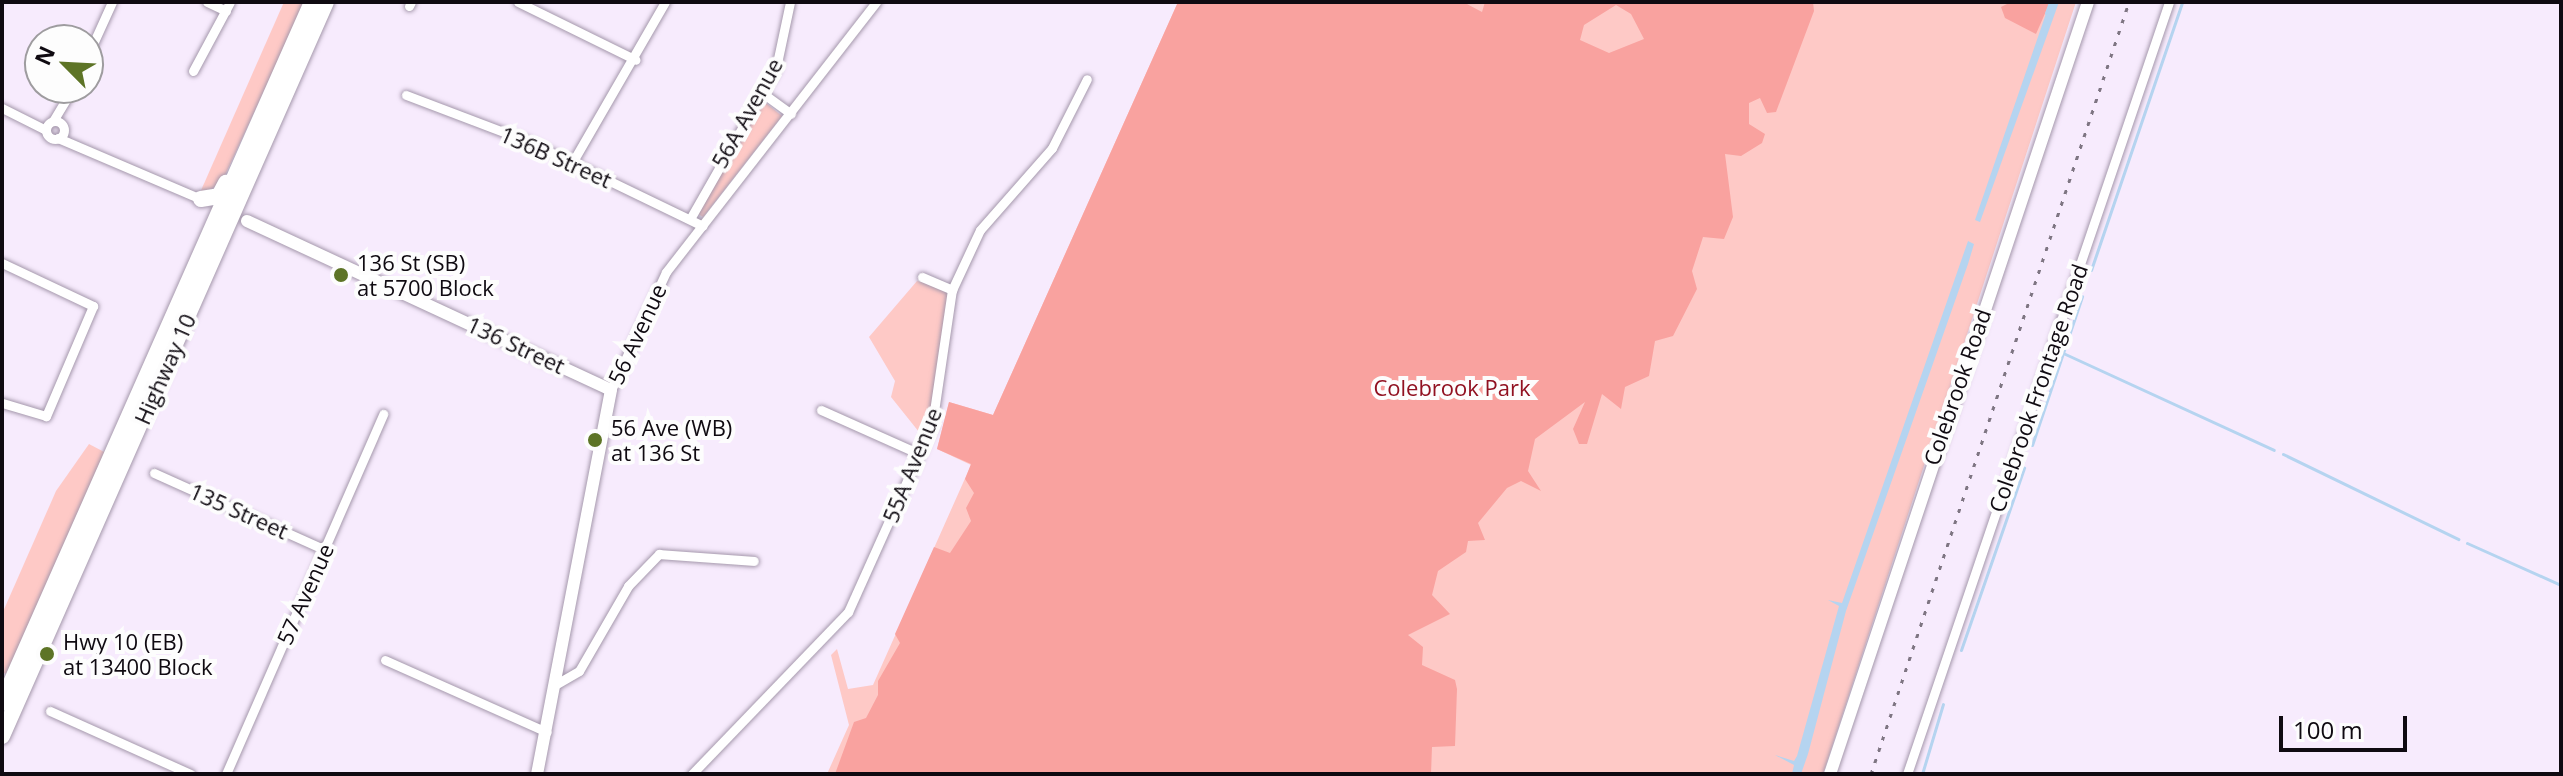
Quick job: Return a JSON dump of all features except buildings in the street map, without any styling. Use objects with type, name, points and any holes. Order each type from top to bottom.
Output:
[{"type":"highway","name":"Highway 10","points":[[2,703],[312,2]]},
{"type":"highway","name":"Highway 10","points":[[2,736],[326,2]]},
{"type":"highway","points":[[214,226],[201,199],[222,192],[279,79]]},
{"type":"highway","points":[[180,336],[235,227],[247,221],[240,200]]},
{"type":"street","points":[[102,24],[112,2]]},
{"type":"street","points":[[193,71],[228,6],[207,2]]},
{"type":"street","points":[[518,2],[531,5],[636,60]]},
{"type":"street","points":[[572,163],[636,60],[665,2]]},
{"type":"street","name":"56A Avenue","points":[[690,219],[761,92],[783,46],[790,2]]},
{"type":"street","name":"56 Avenue","points":[[537,774],[611,390],[649,301],[876,2]]},
{"type":"street","name":"Colebrook Road","points":[[1830,774],[2088,2]]},
{"type":"street","name":"Colebrook Frontage Road","points":[[1907,774],[2169,2]]},
{"type":"street","name":"55A Avenue","points":[[692,774],[836,632],[935,412],[952,290],[980,230],[1052,148],[1087,79]]},
{"type":"street","points":[[761,92],[791,114]]},
{"type":"street","name":"136B Street","points":[[406,95],[572,163],[703,226]]},
{"type":"street","points":[[55,128],[66,104]]},
{"type":"street","points":[[2,108],[55,128],[90,149],[201,199]]},
{"type":"street","name":"136 Street","points":[[247,221],[611,390]]},
{"type":"street","points":[[2,263],[93,306],[46,416],[2,403]]},
{"type":"street","points":[[922,277],[952,290]]},
{"type":"street","points":[[821,410],[917,453]]},
{"type":"street","name":"57 Avenue","points":[[226,774],[383,414]]},
{"type":"street","name":"135 Street","points":[[154,473],[325,550]]},
{"type":"street","points":[[553,686],[579,671],[628,586],[659,554],[754,561]]},
{"type":"street","points":[[385,660],[547,732]]},
{"type":"street","points":[[50,711],[190,774]]},
{"type":"green space","points":[[284,2],[305,2],[221,184],[199,195]]},
{"type":"green space","name":"Colebrook Park","points":[[1178,2],[2076,2],[1823,774],[827,774],[849,725],[831,655],[837,649],[848,689],[873,685],[971,465],[937,449],[949,402],[993,415]]},
{"type":"green space","name":"Colebrook Park","points":[[1178,2],[1463,2],[1482,12],[1485,2],[1813,2],[1814,11],[1776,112],[1767,113],[1760,98],[1749,103],[1749,124],[1765,134],[1762,143],[1741,156],[1725,154],[1733,217],[1724,239],[1703,237],[1692,271],[1697,289],[1673,336],[1655,341],[1649,376],[1625,387],[1621,409],[1602,394],[1587,444],[1579,444],[1573,429],[1585,402],[1535,439],[1528,471],[1541,491],[1521,481],[1507,488],[1478,523],[1485,540],[1468,541],[1466,552],[1438,571],[1432,595],[1450,614],[1408,635],[1423,647],[1422,665],[1455,680],[1457,689],[1455,746],[1432,747],[1431,774],[835,774],[854,722],[866,718],[878,695],[878,681],[900,643],[895,634],[934,547],[950,553],[971,521],[966,508],[974,493],[965,479],[971,464],[937,449],[949,402],[993,415]],"holes":[[[1616,5],[1631,14],[1644,39],[1609,53],[1580,40],[1584,25]]]},
{"type":"green space","points":[[2011,2],[2050,2],[2036,34],[2005,18],[2001,7]]},
{"type":"green space","points":[[761,99],[782,116],[703,217],[697,213]]},
{"type":"green space","points":[[917,281],[950,289],[936,398],[923,437],[891,397],[895,381],[869,337]]},
{"type":"green space","points":[[89,444],[108,454],[8,675],[2,672],[2,614],[56,491]]},
{"type":"water","points":[[2050,2],[2059,2],[1980,222],[1975,220]]},
{"type":"water","points":[[1968,241],[1974,244],[1968,264],[1846,611],[1808,754],[1801,774],[1792,774],[1794,765],[1775,755],[1794,761],[1797,756],[1839,606],[1828,600],[1842,603]]},
{"type":"waterway","points":[[2046,13],[2050,2]]},
{"type":"waterway","points":[[2091,270],[2182,2]]},
{"type":"waterway","points":[[2032,445],[2082,296]]},
{"type":"waterway","points":[[2063,353],[2274,450]]},
{"type":"waterway","points":[[2283,454],[2458,539]]},
{"type":"waterway","points":[[1961,650],[2024,468]]},
{"type":"waterway","points":[[2467,543],[2561,585]]},
{"type":"waterway","points":[[1922,774],[1943,704]]},
{"type":"railway","points":[[1871,774],[2129,2]]},
{"type":"place","name":"136 St (SB) at 5700 Block","points":[[341,275]]},
{"type":"place","name":"56 Ave (WB) at 136 St","points":[[595,440]]},
{"type":"place","name":"Hwy 10 (EB) at 13400 Block","points":[[47,654]]}]
